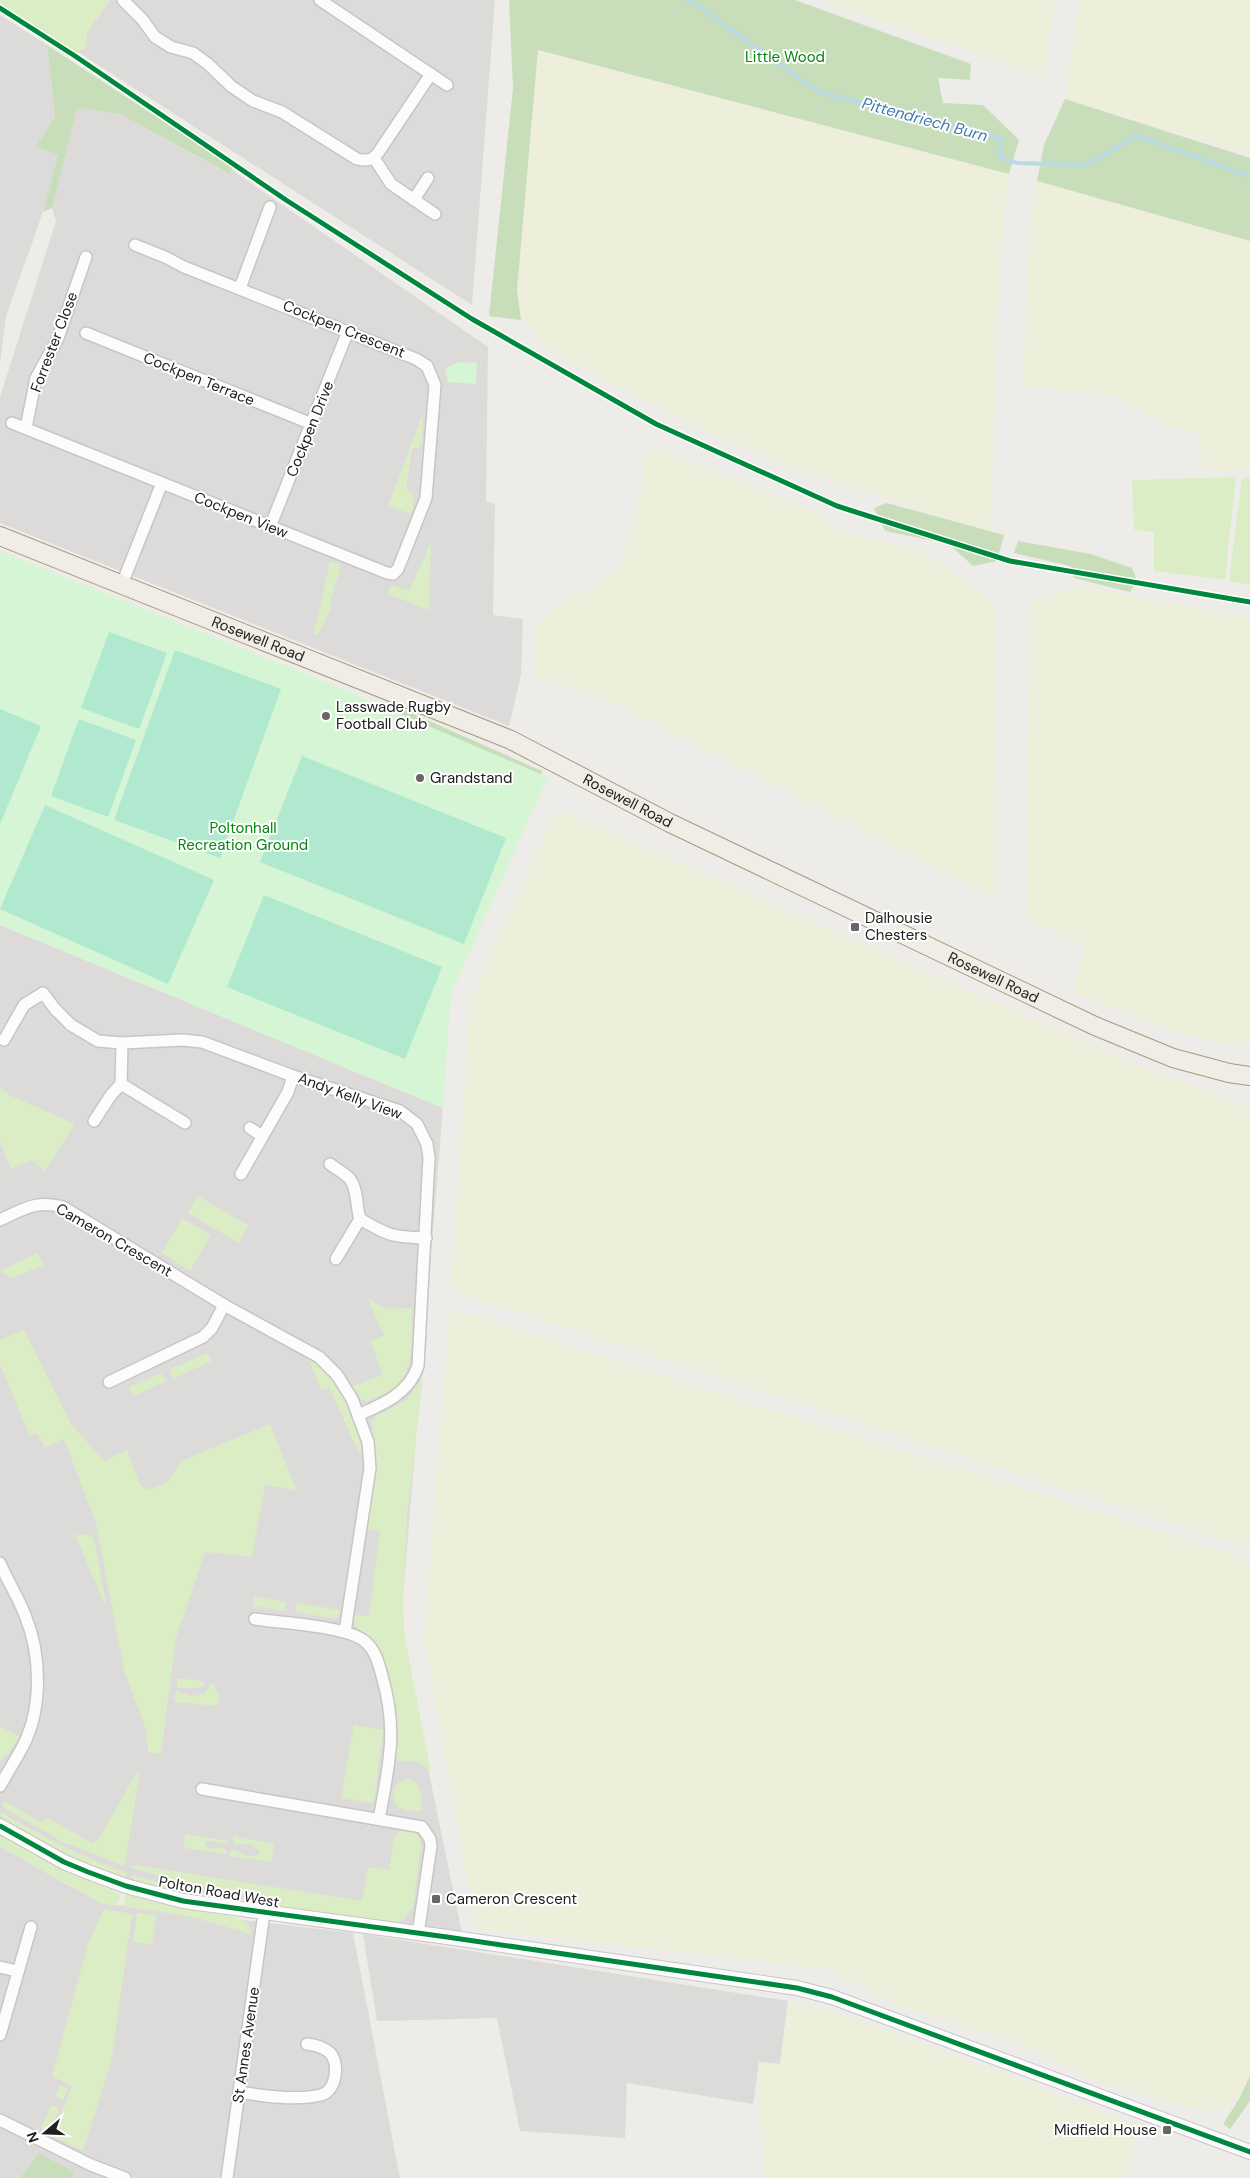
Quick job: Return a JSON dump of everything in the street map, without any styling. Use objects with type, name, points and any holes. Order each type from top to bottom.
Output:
[{"type":"main road","name":"Rosewell Road","points":[[0,536],[511,740],[670,823],[1095,1026],[1173,1058],[1229,1073],[1250,1076]]},
{"type":"street","points":[[123,0],[142,19],[155,36],[170,47],[193,54],[208,64],[231,86],[253,101],[282,112],[365,161],[374,158],[431,74]]},
{"type":"street","points":[[320,0],[447,84]]},
{"type":"street","points":[[335,10],[342,0]]},
{"type":"street","points":[[374,158],[391,184],[435,214]]},
{"type":"street","points":[[414,199],[428,178]]},
{"type":"street","points":[[240,288],[270,207]]},
{"type":"street","name":"Cockpen Crescent","points":[[135,245],[184,267],[416,359],[427,366],[435,385],[426,498]]},
{"type":"street","name":"Forrester Close","points":[[26,428],[36,378],[58,338],[86,257]]},
{"type":"street","name":"Cockpen Drive","points":[[270,527],[348,331]]},
{"type":"street","name":"Cockpen Terrace","points":[[86,333],[312,424]]},
{"type":"street","name":"Cockpen View","points":[[12,423],[387,574],[393,574],[398,569],[426,498]]},
{"type":"street","points":[[122,584],[162,483]]},
{"type":"street","name":"Andy Kelly View","points":[[4,1040],[24,1005],[44,993],[71,1025],[98,1041],[122,1043],[182,1040],[202,1042],[293,1076],[400,1111],[417,1124],[427,1144],[429,1158],[418,1366],[415,1376],[401,1393],[358,1414]]},
{"type":"street","points":[[94,1121],[120,1084],[122,1043]]},
{"type":"street","points":[[241,1174],[288,1092],[293,1076]]},
{"type":"street","points":[[120,1084],[185,1122]]},
{"type":"street","points":[[250,1128],[262,1136]]},
{"type":"street","points":[[330,1164],[350,1179],[355,1189],[356,1208],[360,1219],[384,1233],[397,1237],[426,1238]]},
{"type":"street","name":"Cameron Crescent","points":[[0,1220],[38,1204],[49,1203],[63,1207],[224,1305],[320,1357],[342,1382],[358,1414],[368,1442],[370,1468],[345,1632]]},
{"type":"street","points":[[336,1259],[360,1219]]},
{"type":"street","points":[[109,1382],[203,1337],[212,1328],[224,1305]]},
{"type":"street","points":[[0,1562],[26,1617],[35,1651],[37,1688],[32,1723],[24,1745],[3,1773],[0,1786]]},
{"type":"street","points":[[255,1619],[345,1632],[369,1644],[375,1652],[390,1707],[392,1729],[388,1768],[379,1818]]},
{"type":"street","points":[[202,1789],[379,1818],[422,1827],[430,1839],[431,1846],[418,1934]]},
{"type":"street","name":"Polton Road West","points":[[0,1826],[64,1862],[126,1886],[183,1901],[448,1937],[768,1984],[832,1997],[1250,2152]]},
{"type":"street","name":"St Annes Avenue","points":[[227,2178],[264,1913]]},
{"type":"street","points":[[0,2035],[31,1927]]},
{"type":"street","points":[[0,1967],[17,1971]]},
{"type":"street","points":[[239,2092],[273,2097],[323,2095],[335,2081],[334,2060],[331,2053],[324,2048],[307,2044]]},
{"type":"street","points":[[0,2120],[91,2165],[125,2178]]},
{"type":"shaded area","points":[[0,0],[495,0],[472,305],[0,2]]},
{"type":"shaded area","points":[[164,0],[197,0],[184,19],[174,11],[175,8]]},
{"type":"shaded area","points":[[0,15],[47,45],[55,117],[35,147],[58,155],[43,212],[6,316],[0,364]]},
{"type":"shaded area","points":[[77,108],[120,114],[228,174],[232,170],[488,347],[486,501],[495,504],[493,615],[523,619],[521,675],[509,726],[0,523],[0,397],[56,221],[52,208]]},
{"type":"shaded area","points":[[54,201],[125,231],[118,247],[56,221],[60,212],[52,208]]},
{"type":"shaded area","points":[[17,234],[33,241],[6,307],[0,304],[0,299],[9,277],[1,273]]},
{"type":"shaded area","points":[[415,453],[424,455],[419,488],[410,487]]},
{"type":"shaded area","points":[[342,490],[363,499],[347,540],[325,532]]},
{"type":"shaded area","points":[[418,536],[427,540],[408,587],[398,583]]},
{"type":"shaded area","points":[[0,925],[443,1108],[400,1633],[462,1933],[139,1884],[81,1863],[0,1818],[0,1141],[11,1169],[9,1095],[0,1088]]},
{"type":"shaded area","points":[[14,996],[39,1010],[15,1051],[0,1042],[0,1020]]},
{"type":"shaded area","points":[[139,1087],[174,1108],[180,1100],[202,1113],[187,1138],[129,1103]]},
{"type":"shaded area","points":[[275,1087],[300,1102],[284,1130],[259,1115]]},
{"type":"shaded area","points":[[262,1136],[275,1144],[252,1181],[230,1168],[245,1143],[254,1149]]},
{"type":"shaded area","points":[[32,1160],[41,1167],[34,1179],[42,1197],[30,1213],[33,1222],[0,1237],[0,1205],[15,1198],[3,1174]]},
{"type":"shaded area","points":[[211,1235],[240,1251],[218,1287],[190,1271]]},
{"type":"shaded area","points":[[182,1333],[185,1340],[199,1334],[208,1353],[110,1395],[96,1363],[116,1355],[124,1366],[131,1365],[128,1358]]},
{"type":"shaded area","points":[[370,1341],[383,1374],[352,1387],[338,1355]]},
{"type":"shaded area","points":[[0,1522],[31,1596],[26,1602],[7,1608],[0,1590]]},
{"type":"shaded area","points":[[369,1529],[380,1530],[369,1617],[358,1615]]},
{"type":"shaded area","points":[[253,1606],[324,1616],[326,1630],[317,1642],[280,1637],[280,1628],[269,1634],[267,1642],[247,1639]]},
{"type":"shaded area","points":[[40,1673],[47,1690],[42,1727],[23,1767],[12,1769],[30,1733]]},
{"type":"shaded area","points":[[0,1846],[71,1887],[116,1905],[353,1933],[400,2178],[0,2178]]},
{"type":"shaded area","points":[[363,1934],[788,2001],[780,2064],[759,2062],[753,2104],[627,2083],[625,2138],[520,2131],[497,2018],[377,2021]]},
{"type":"shaded area","points":[[172,1973],[204,1978],[198,2024],[219,2032],[215,2038],[184,2034],[181,2028],[165,2025]]},
{"type":"shaded area","points":[[317,1987],[332,1989],[330,2008],[322,2008],[316,2050],[293,2047],[300,1995],[316,1997]]},
{"type":"shaded area","points":[[151,2085],[183,2089],[180,2134],[167,2132],[151,2151],[146,2149]]},
{"type":"shaded area","points":[[361,2140],[360,2155],[346,2164],[330,2164],[330,2174],[303,2175],[302,2142]]},
{"type":"green space","points":[[0,0],[110,0],[87,33],[86,48],[74,53],[0,4]]},
{"type":"green space","name":"Little Wood","points":[[509,0],[795,0],[971,64],[970,80],[938,78],[943,103],[983,105],[1019,140],[1009,174],[538,50],[517,290],[521,320],[489,316],[513,88]]},
{"type":"green space","points":[[822,0],[1055,0],[1043,77]]},
{"type":"green space","points":[[1079,0],[1250,0],[1250,154],[1065,99]]},
{"type":"green space","points":[[47,45],[233,167],[229,174],[120,114],[77,108],[52,208],[43,212],[58,155],[35,147],[55,117]]},
{"type":"green space","points":[[537,50],[1009,174],[1000,262],[990,533],[782,464],[662,409],[547,348],[521,320],[517,290]]},
{"type":"green space","points":[[1065,99],[1250,158],[1250,241],[1037,181],[1044,145]]},
{"type":"green space","points":[[1037,181],[1250,241],[1250,472],[1203,470],[1197,432],[1169,427],[1115,396],[1023,386],[1030,218]]},
{"type":"green space","points":[[458,362],[477,363],[476,384],[448,382],[445,369]]},
{"type":"green space","points":[[423,413],[422,443],[417,448],[412,448],[406,489],[414,495],[413,510],[408,513],[388,506]]},
{"type":"green space","points":[[656,448],[815,513],[838,532],[923,550],[996,605],[997,898],[595,694],[533,676],[537,626],[554,608],[620,571],[643,482],[642,460]]},
{"type":"green space","points":[[1236,477],[1225,580],[1154,571],[1154,532],[1134,530],[1132,480]]},
{"type":"green space","points":[[1242,478],[1250,478],[1250,585],[1229,581]]},
{"type":"green space","points":[[887,503],[1004,535],[997,561],[973,566],[949,544],[885,531],[874,508]]},
{"type":"green space","points":[[1018,541],[1091,554],[1132,568],[1137,580],[1130,592],[1074,578],[1070,566],[1014,553]]},
{"type":"green space","points":[[431,542],[429,610],[388,594],[391,585],[409,591]]},
{"type":"green space","name":"Poltonhall Recreation Ground","points":[[0,551],[316,678],[550,778],[544,785],[451,994],[443,1108],[0,925]]},
{"type":"green space","points":[[330,561],[341,566],[330,602],[332,605],[318,635],[314,634]]},
{"type":"green space","points":[[1078,586],[1250,618],[1250,1047],[1185,1035],[1073,994],[1086,946],[1028,920],[1029,605]]},
{"type":"green space","points":[[109,632],[167,653],[139,729],[81,708]]},
{"type":"green space","points":[[175,650],[281,689],[220,858],[114,820]]},
{"type":"green space","points":[[400,708],[542,771],[541,780],[402,715]]},
{"type":"green space","points":[[0,709],[41,726],[0,824]]},
{"type":"green space","points":[[79,719],[136,740],[108,817],[51,796]]},
{"type":"green space","points":[[302,756],[506,838],[464,944],[260,862]]},
{"type":"green space","points":[[45,805],[214,880],[168,984],[0,909]]},
{"type":"green space","points":[[556,809],[1120,1058],[1250,1108],[1250,1548],[451,1291],[470,1004]]},
{"type":"green space","points":[[264,895],[442,967],[405,1059],[227,987]]},
{"type":"green space","points":[[0,1088],[9,1095],[75,1124],[45,1171],[32,1160],[11,1169],[0,1141]]},
{"type":"green space","points":[[198,1196],[248,1225],[239,1243],[188,1213]]},
{"type":"green space","points":[[182,1218],[211,1235],[190,1271],[162,1253]]},
{"type":"green space","points":[[37,1253],[43,1265],[13,1278],[0,1271]]},
{"type":"green space","points":[[368,1299],[387,1309],[412,1308],[412,1329],[409,1361],[402,1380],[392,1389],[367,1401],[361,1399],[357,1391],[353,1393],[352,1387],[383,1374],[370,1341],[384,1335]]},
{"type":"green space","points":[[450,1309],[1250,1560],[1250,2076],[1239,2099],[1220,2109],[1204,2111],[1097,2081],[1017,2042],[904,2007],[828,1969],[476,1929],[424,1637]]},
{"type":"green space","points":[[24,1330],[71,1424],[104,1461],[127,1450],[140,1485],[149,1490],[168,1482],[181,1461],[270,1424],[297,1491],[265,1484],[252,1557],[205,1552],[176,1638],[161,1754],[148,1752],[146,1729],[124,1670],[96,1523],[64,1439],[45,1447],[37,1433],[29,1434],[0,1364],[0,1340]]},
{"type":"green space","points":[[208,1353],[211,1361],[173,1379],[169,1370]]},
{"type":"green space","points":[[309,1359],[330,1376],[345,1399],[356,1424],[362,1451],[359,1453],[329,1387],[323,1390],[320,1388]]},
{"type":"green space","points":[[162,1373],[166,1381],[133,1396],[129,1387]]},
{"type":"green space","points":[[423,1377],[407,1516],[403,1605],[405,1638],[431,1772],[418,1762],[396,1761],[398,1734],[389,1675],[380,1650],[357,1628],[354,1615],[369,1616],[380,1531],[369,1529],[367,1524],[372,1421],[376,1416],[407,1400]]},
{"type":"green space","points":[[88,1534],[93,1537],[95,1544],[107,1609],[75,1535]]},
{"type":"green space","points":[[254,1597],[286,1602],[284,1611],[253,1606]]},
{"type":"green space","points":[[297,1603],[340,1610],[338,1619],[296,1612]]},
{"type":"green space","points":[[177,1678],[201,1681],[204,1683],[204,1686],[198,1688],[177,1688]]},
{"type":"green space","points":[[211,1683],[214,1684],[219,1697],[217,1706],[176,1702],[174,1700],[176,1691],[192,1696],[204,1694]]},
{"type":"green space","points":[[354,1725],[383,1730],[374,1801],[371,1803],[341,1798]]},
{"type":"green space","points":[[0,1726],[19,1737],[7,1755],[0,1760]]},
{"type":"green space","points":[[137,1772],[139,1774],[125,1866],[63,1842],[4,1808],[2,1805],[4,1801],[43,1823],[46,1818],[50,1819],[92,1843],[98,1840]]},
{"type":"green space","points":[[406,1779],[416,1782],[420,1790],[422,1809],[420,1811],[402,1809],[395,1803],[395,1785]]},
{"type":"green space","points":[[0,1812],[78,1854],[128,1873],[125,1879],[81,1863],[3,1820]]},
{"type":"green space","points":[[401,1829],[414,1831],[420,1839],[421,1846],[413,1907],[403,1920],[392,1924],[279,1909],[252,1900],[248,1895],[190,1885],[129,1867],[140,1866],[362,1901],[368,1867],[389,1870],[394,1837]]},
{"type":"green space","points":[[185,1834],[229,1841],[225,1844],[208,1841],[205,1843],[207,1849],[220,1848],[226,1850],[226,1854],[184,1848]]},
{"type":"green space","points":[[0,1835],[65,1871],[121,1894],[117,1906],[100,1903],[0,1846]]},
{"type":"green space","points":[[233,1836],[274,1844],[271,1862],[230,1856],[233,1849],[248,1856],[256,1856],[260,1851],[251,1844],[234,1845]]},
{"type":"green space","points":[[133,1875],[188,1891],[218,1896],[196,1896],[162,1891],[130,1881]]},
{"type":"green space","points":[[126,1894],[174,1907],[236,1917],[248,1924],[251,1934],[192,1917],[123,1906]]},
{"type":"green space","points":[[104,1909],[132,1914],[111,2063],[83,2151],[52,2136],[72,2086],[52,2076],[88,1944]]},
{"type":"green space","points":[[137,1913],[156,1915],[152,1944],[133,1942]]},
{"type":"green space","points":[[788,2001],[824,2009],[963,2058],[1141,2127],[1123,2178],[765,2178],[759,2107],[759,2062],[780,2064]]},
{"type":"green space","points":[[1250,2076],[1250,2101],[1230,2129],[1223,2124],[1239,2099]]},
{"type":"green space","points":[[60,2085],[68,2088],[63,2100],[55,2096]]},
{"type":"green space","points":[[51,2105],[59,2108],[49,2132],[41,2129]]},
{"type":"green space","points":[[39,2153],[74,2172],[72,2178],[20,2178]]},
{"type":"waterway","name":"Pittendriech Burn","points":[[686,0],[694,3],[818,92],[1001,139],[1000,157],[1017,163],[1086,165],[1137,136],[1250,176]]},
{"type":"cycle path","points":[[0,8],[75,56],[286,200],[472,319],[656,424],[837,506],[1010,561],[1250,602]]},
{"type":"cycle path","points":[[0,1826],[64,1862],[88,1872],[126,1886],[183,1901],[797,1988],[832,1997],[1250,2152]]},
{"type":"place","name":"Lasswade Rugby Football Club","points":[[326,716]]},
{"type":"place","name":"Grandstand","points":[[420,778]]},
{"type":"place","name":"Dalhousie Chesters","points":[[855,927]]},
{"type":"place","name":"Cameron Crescent","points":[[436,1899]]},
{"type":"place","name":"Midfield House","points":[[1167,2130]]}]
